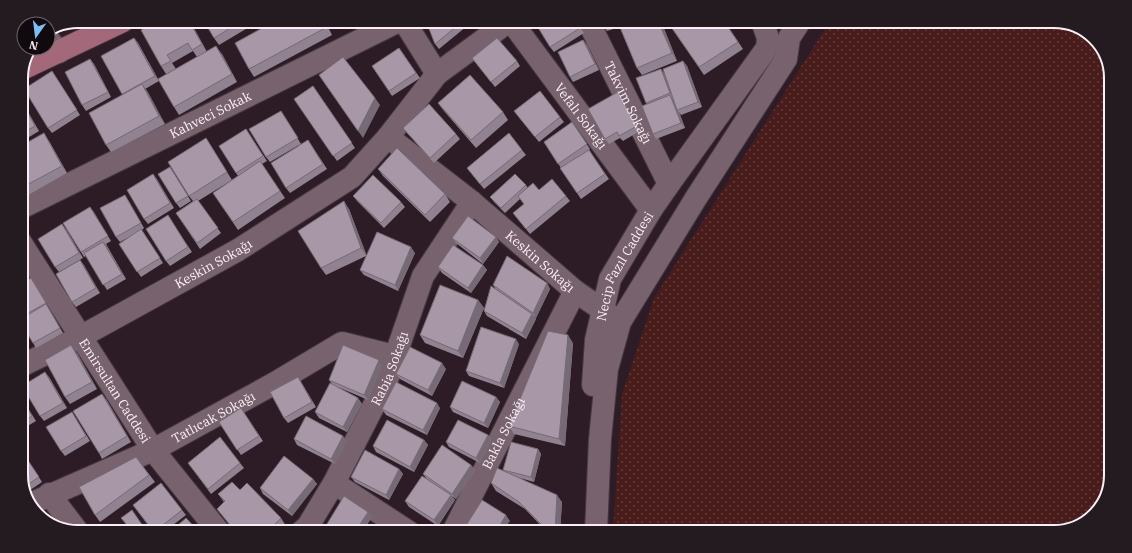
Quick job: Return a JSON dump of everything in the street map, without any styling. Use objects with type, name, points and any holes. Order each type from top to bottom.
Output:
[{"type":"main road","points":[[56,44],[103,28]]},
{"type":"main road","points":[[31,63],[39,56]]},
{"type":"street","name":"Kahveci Sokak","points":[[28,205],[385,28]]},
{"type":"street","points":[[408,28],[438,74]]},
{"type":"street","name":"Keskin Sokağı","points":[[28,363],[82,336],[238,250],[352,177],[388,137],[438,74],[500,28]]},
{"type":"street","name":"Vefalı Sokağı","points":[[515,28],[651,210]]},
{"type":"street","name":"Takvim Sokağı","points":[[591,28],[668,184]]},
{"type":"street","name":"Necip Fazıl Caddesi","points":[[583,525],[596,340],[610,279],[668,184],[767,48],[765,30],[782,28]]},
{"type":"street","name":"Necip Fazıl Caddesi","points":[[596,525],[600,439],[607,369],[620,322],[696,198],[786,59],[791,28]]},
{"type":"street","name":"Keskin Sokağı","points":[[388,137],[472,202],[575,290],[602,311],[620,322]]},
{"type":"street","name":"Rabia Sokağı","points":[[309,525],[334,483],[387,380],[394,356],[423,276],[472,202]]},
{"type":"street","name":"Emirsultan Caddesi","points":[[28,254],[154,450],[213,525]]},
{"type":"street","name":"Bakla Sokağı","points":[[457,525],[575,290]]},
{"type":"street","name":"Tatlıcak Sokağı","points":[[35,501],[49,494],[154,450],[275,383],[342,343],[394,356]]},
{"type":"street","points":[[334,483],[398,525]]},
{"type":"street","points":[[49,494],[73,525]]},
{"type":"shaded area","points":[[826,28],[1061,28],[1082,36],[1096,50],[1104,74],[1104,277],[1101,277],[1104,384],[1104,482],[1096,503],[1085,515],[1061,525],[613,525],[622,394],[654,298]]},
{"type":"building","points":[[145,28],[193,28],[202,44],[192,50],[188,43],[167,55],[171,61],[161,66],[141,30]]},
{"type":"building","points":[[208,28],[230,28],[214,38]]},
{"type":"building","points":[[262,28],[325,28],[249,69],[235,43]]},
{"type":"building","points":[[429,28],[454,28],[435,44]]},
{"type":"building","points":[[538,28],[580,28],[550,47]]},
{"type":"building","points":[[620,28],[661,28],[672,53],[637,68]]},
{"type":"building","points":[[672,28],[729,28],[738,42],[699,67]]},
{"type":"building","points":[[134,38],[155,76],[122,94],[101,56]]},
{"type":"building","points":[[497,38],[517,61],[491,82],[472,58]]},
{"type":"building","points":[[583,40],[595,64],[570,77],[558,52]]},
{"type":"building","points":[[216,46],[232,74],[174,107],[158,79]]},
{"type":"building","points":[[399,48],[416,73],[389,91],[372,66]]},
{"type":"building","points":[[343,57],[375,98],[358,131],[319,75]]},
{"type":"building","points":[[90,59],[108,92],[82,105],[65,72]]},
{"type":"building","points":[[683,61],[698,102],[677,110],[663,69]]},
{"type":"building","points":[[661,69],[670,93],[646,103],[636,78]]},
{"type":"building","points":[[52,71],[77,110],[48,128],[28,96],[28,86]]},
{"type":"building","points":[[470,75],[503,112],[471,140],[438,103]]},
{"type":"building","points":[[142,84],[159,116],[106,145],[89,113]]},
{"type":"building","points":[[313,86],[352,143],[333,156],[294,99]]},
{"type":"building","points":[[540,91],[560,117],[535,137],[514,111]]},
{"type":"building","points":[[618,92],[637,126],[619,136],[617,132],[605,139],[588,109]]},
{"type":"building","points":[[670,95],[681,123],[653,134],[642,106]]},
{"type":"building","points":[[429,104],[456,134],[430,158],[403,128]]},
{"type":"building","points":[[281,111],[298,138],[266,157],[249,129]]},
{"type":"building","points":[[28,114],[35,126],[28,130]]},
{"type":"building","points":[[572,122],[587,144],[558,164],[544,142]]},
{"type":"building","points":[[246,129],[263,156],[236,173],[219,146]]},
{"type":"building","points":[[44,133],[62,166],[28,184],[28,142]]},
{"type":"building","points":[[509,133],[522,150],[480,184],[467,168]]},
{"type":"building","points":[[206,138],[227,172],[189,196],[168,162]]},
{"type":"building","points":[[308,140],[323,164],[286,188],[271,163]]},
{"type":"building","points":[[397,148],[445,194],[425,215],[378,169]]},
{"type":"building","points":[[589,150],[605,174],[577,193],[560,168]]},
{"type":"building","points":[[260,161],[280,191],[233,222],[213,193]]},
{"type":"building","points":[[170,167],[188,196],[176,203],[158,174]]},
{"type":"building","points":[[153,174],[170,203],[144,219],[127,190]]},
{"type":"building","points":[[515,174],[526,185],[501,208],[490,197]]},
{"type":"building","points":[[373,175],[401,202],[381,223],[353,196]]},
{"type":"building","points":[[552,179],[566,196],[526,229],[513,213],[524,204],[518,196],[533,183],[539,190]]},
{"type":"building","points":[[125,195],[141,223],[116,237],[100,208]]},
{"type":"building","points":[[197,199],[218,228],[197,243],[176,213]]},
{"type":"building","points":[[344,201],[361,248],[321,268],[298,231]]},
{"type":"building","points":[[90,207],[108,236],[81,252],[63,223]]},
{"type":"building","points":[[168,215],[188,247],[166,261],[146,229]]},
{"type":"building","points":[[468,216],[496,237],[480,258],[452,238]]},
{"type":"building","points":[[62,224],[79,253],[55,267],[38,239]]},
{"type":"building","points":[[141,229],[160,258],[137,272],[119,244]]},
{"type":"building","points":[[377,232],[411,247],[395,285],[360,270]]},
{"type":"building","points":[[103,242],[122,274],[103,285],[84,253]]},
{"type":"building","points":[[453,245],[483,265],[468,288],[438,267]]},
{"type":"building","points":[[507,256],[547,283],[533,313],[493,285]]},
{"type":"building","points":[[80,260],[96,288],[72,302],[56,274]]},
{"type":"building","points":[[31,278],[46,303],[28,313],[28,280]]},
{"type":"building","points":[[440,285],[478,300],[458,351],[420,335]]},
{"type":"building","points":[[491,286],[532,314],[522,333],[484,311]]},
{"type":"building","points":[[46,304],[60,328],[33,343],[28,335],[28,315]]},
{"type":"building","points":[[481,327],[516,339],[500,383],[466,371]]},
{"type":"building","points":[[548,331],[568,335],[559,439],[509,426]]},
{"type":"building","points":[[71,345],[92,382],[65,397],[45,360]]},
{"type":"building","points":[[343,345],[379,360],[364,395],[329,380]]},
{"type":"building","points":[[410,347],[442,363],[428,390],[396,374]]},
{"type":"building","points":[[45,372],[63,403],[40,416],[28,396],[28,382]]},
{"type":"building","points":[[298,377],[312,402],[284,418],[270,392]]},
{"type":"building","points":[[462,381],[496,397],[484,423],[450,407]]},
{"type":"building","points":[[396,382],[437,403],[423,430],[382,409]]},
{"type":"building","points":[[330,383],[358,398],[343,427],[315,412]]},
{"type":"building","points":[[102,394],[127,436],[99,453],[73,411]]},
{"type":"building","points":[[241,408],[259,436],[237,450],[219,422]]},
{"type":"building","points":[[28,409],[32,416],[28,419]]},
{"type":"building","points":[[72,412],[86,436],[61,451],[46,427]]},
{"type":"building","points":[[306,416],[343,436],[331,459],[294,439]]},
{"type":"building","points":[[387,420],[424,440],[410,467],[373,446]]},
{"type":"building","points":[[458,420],[488,435],[476,458],[446,442]]},
{"type":"building","points":[[220,437],[240,463],[208,489],[188,463]]},
{"type":"building","points":[[511,442],[538,449],[531,477],[503,470]]},
{"type":"building","points":[[442,445],[471,465],[452,494],[423,474]]},
{"type":"building","points":[[365,450],[399,469],[386,495],[351,477]]},
{"type":"building","points":[[284,456],[313,479],[288,510],[260,488]]},
{"type":"building","points":[[136,457],[149,475],[95,515],[79,487]]},
{"type":"building","points":[[28,460],[39,477],[29,484]]},
{"type":"building","points":[[497,468],[557,495],[555,525],[542,525],[519,502],[491,483]]},
{"type":"building","points":[[422,476],[451,495],[434,520],[405,501]]},
{"type":"building","points":[[232,482],[240,490],[247,483],[281,518],[274,525],[230,525],[217,509],[225,501],[218,494]]},
{"type":"building","points":[[161,483],[182,510],[163,525],[149,525],[133,505]]},
{"type":"building","points":[[344,496],[368,512],[360,525],[327,524]]},
{"type":"building","points":[[482,500],[506,515],[500,525],[466,525]]},
{"type":"building","points":[[132,510],[142,525],[127,525],[121,518]]},
{"type":"building","points":[[186,518],[192,525],[178,525]]}]
